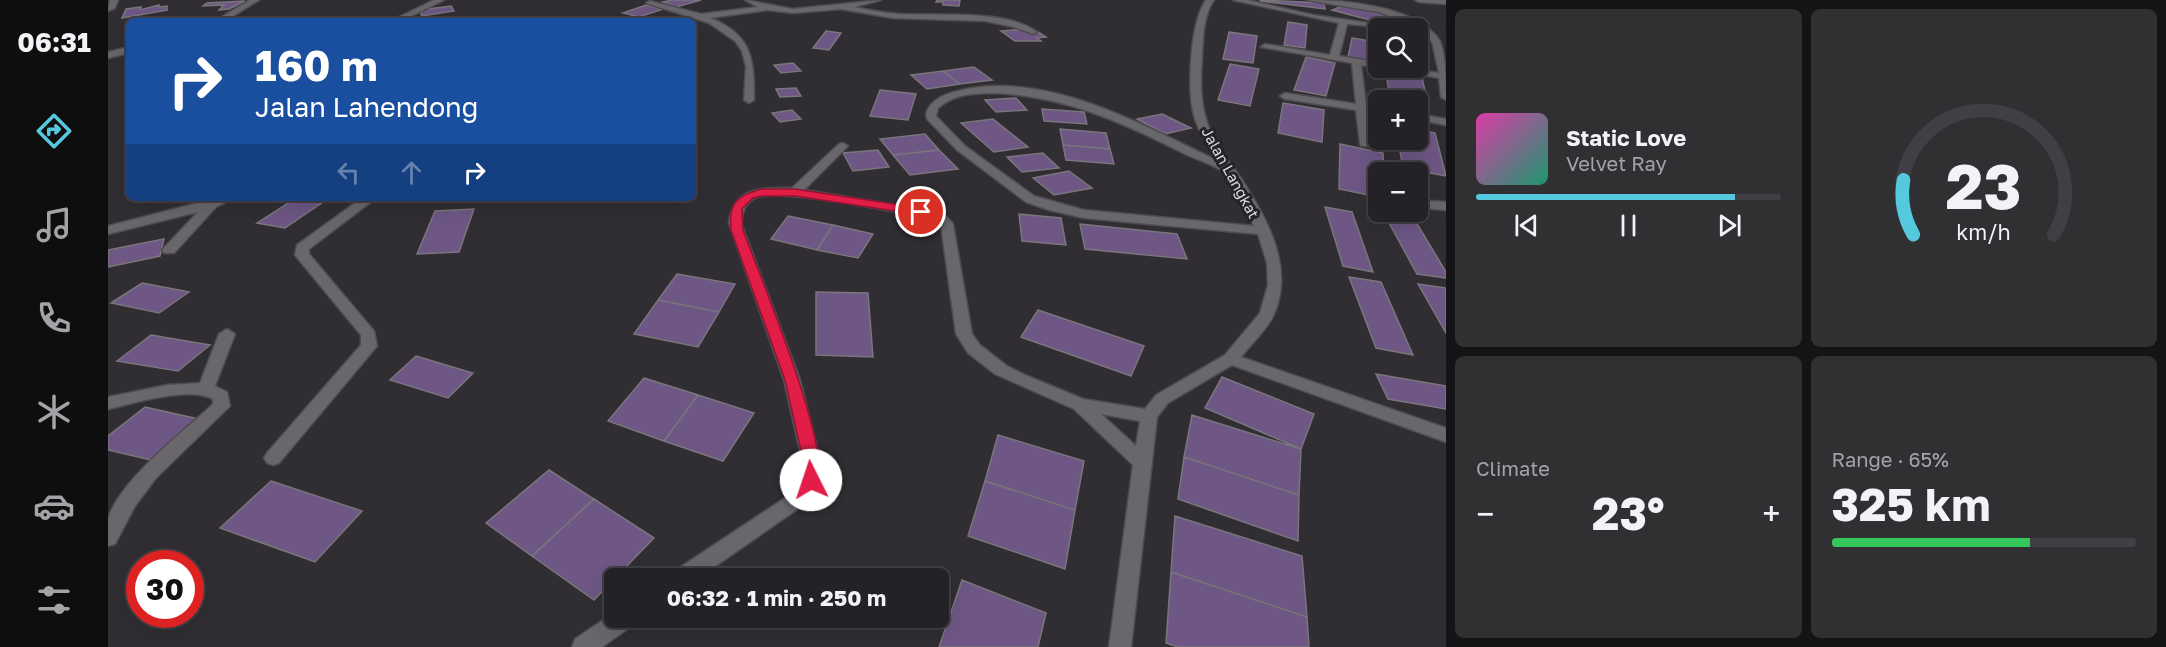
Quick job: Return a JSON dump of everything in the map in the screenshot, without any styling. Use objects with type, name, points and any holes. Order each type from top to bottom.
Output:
[{"type":"street","points":[[108,9],[114,0]]},
{"type":"street","points":[[224,18],[255,0]]},
{"type":"street","points":[[401,18],[440,0]]},
{"type":"street","points":[[749,0],[759,6],[790,11],[841,7],[878,0]]},
{"type":"street","name":"Jalan Langkat","points":[[1149,416],[1162,399],[1231,359],[1268,314],[1275,285],[1274,263],[1263,231],[1246,195],[1227,170],[1206,135],[1197,106],[1196,74],[1200,30],[1203,10],[1210,0]]},
{"type":"street","points":[[1237,0],[1343,23],[1368,26]]},
{"type":"street","points":[[1311,0],[1363,7],[1406,18],[1417,24],[1436,40],[1446,97]]},
{"type":"street","points":[[1419,0],[1446,2]]},
{"type":"street","points":[[650,3],[702,16],[728,30],[740,43],[750,65],[749,100]]},
{"type":"street","points":[[841,7],[901,16],[963,16],[992,19],[1019,25],[1033,32]]},
{"type":"street","points":[[694,18],[773,8]]},
{"type":"street","points":[[1334,58],[1343,23]]},
{"type":"street","points":[[1428,37],[1436,40]]},
{"type":"street","points":[[1265,47],[1368,64]]},
{"type":"street","points":[[108,55],[126,51]]},
{"type":"street","points":[[1356,62],[1365,144]]},
{"type":"street","points":[[1428,74],[1443,76]]},
{"type":"street","points":[[1227,170],[1096,108],[1055,96],[1009,90],[974,90],[953,95],[932,106],[930,112],[931,117],[961,148],[1030,199],[1084,214],[1263,231]]},
{"type":"street","points":[[1285,96],[1368,108]]},
{"type":"street","points":[[1428,119],[1446,122]]},
{"type":"street","points":[[795,192],[843,146]]},
{"type":"street","points":[[696,568],[792,503],[804,492],[811,480],[813,468],[792,380],[737,230],[735,216],[737,208],[749,196],[761,192],[795,192],[939,216],[947,224],[964,334],[974,349],[1001,370],[1080,405],[1149,416],[1120,647]]},
{"type":"street","points":[[108,230],[220,201]]},
{"type":"street","points":[[273,458],[369,346],[369,334],[302,255],[302,248],[366,201]]},
{"type":"street","points":[[169,250],[210,205]]},
{"type":"street","points":[[1428,205],[1446,206]]},
{"type":"street","points":[[207,388],[227,334]]},
{"type":"street","points":[[1231,359],[1446,435]]},
{"type":"street","points":[[108,403],[167,390],[207,388],[221,396],[222,406],[149,473],[128,501],[108,538]]},
{"type":"street","points":[[1080,405],[1143,463]]},
{"type":"street","points":[[583,647],[611,628]]},
{"type":"building","points":[[701,0],[676,7],[663,2]]},
{"type":"building","points":[[937,0],[960,0],[959,6],[943,5],[943,2],[936,2]]},
{"type":"building","points":[[245,1],[229,9],[219,10],[224,5],[203,6],[207,3]]},
{"type":"building","points":[[1260,1],[1324,3],[1325,9]]},
{"type":"building","points":[[159,5],[159,7],[167,6],[167,10],[122,18],[126,9],[141,7],[140,10]]},
{"type":"building","points":[[646,5],[663,9],[639,17],[623,13]]},
{"type":"building","points":[[1345,5],[1394,18],[1368,19],[1332,10]]},
{"type":"building","points":[[451,6],[454,11],[422,16],[419,10]]},
{"type":"building","points":[[1288,22],[1307,25],[1305,48],[1284,45]]},
{"type":"building","points":[[1024,29],[1028,33],[1038,32],[1046,37],[1037,38],[1041,41],[1015,41],[1001,31]]},
{"type":"building","points":[[826,31],[841,33],[829,50],[813,48]]},
{"type":"building","points":[[1229,32],[1257,36],[1253,63],[1223,59]]},
{"type":"building","points":[[1352,38],[1368,41],[1368,61],[1348,57]]},
{"type":"building","points":[[1306,57],[1335,63],[1326,96],[1294,90]]},
{"type":"building","points":[[793,63],[801,71],[781,73],[774,65]]},
{"type":"building","points":[[1230,64],[1259,69],[1250,106],[1218,100]]},
{"type":"building","points":[[974,67],[992,80],[960,84],[943,71]]},
{"type":"building","points":[[943,71],[960,84],[927,89],[911,75]]},
{"type":"building","points":[[1387,78],[1422,78],[1425,90],[1389,90]]},
{"type":"building","points":[[796,88],[801,96],[780,97],[776,89]]},
{"type":"building","points":[[880,90],[916,94],[908,120],[870,116]]},
{"type":"building","points":[[1016,98],[1027,110],[996,112],[985,100]]},
{"type":"building","points":[[1283,103],[1324,110],[1322,142],[1278,133]]},
{"type":"building","points":[[1042,109],[1084,112],[1087,124],[1044,121]]},
{"type":"building","points":[[792,110],[801,119],[780,122],[772,113]]},
{"type":"building","points":[[1162,114],[1191,128],[1165,134],[1137,119]]},
{"type":"building","points":[[993,119],[1028,147],[994,152],[961,123]]},
{"type":"building","points":[[1060,129],[1106,133],[1110,149],[1063,145]]},
{"type":"building","points":[[1428,132],[1435,133],[1446,176],[1428,173],[1428,162],[1402,162],[1400,150],[1428,150]]},
{"type":"building","points":[[925,134],[939,150],[893,155],[880,139]]},
{"type":"building","points":[[1340,144],[1383,153],[1383,162],[1368,162],[1368,195],[1339,189]]},
{"type":"building","points":[[1063,145],[1110,149],[1114,164],[1066,160]]},
{"type":"building","points":[[878,150],[889,167],[853,171],[843,153]]},
{"type":"building","points":[[939,150],[958,169],[910,175],[893,155]]},
{"type":"building","points":[[1043,153],[1059,168],[1022,172],[1007,157]]},
{"type":"building","points":[[1069,171],[1092,188],[1054,195],[1033,178]]},
{"type":"building","points":[[291,201],[325,201],[285,228],[257,223]]},
{"type":"building","points":[[1325,207],[1352,212],[1373,272],[1343,266]]},
{"type":"building","points":[[474,209],[459,252],[417,254],[435,211]]},
{"type":"building","points":[[1019,214],[1061,218],[1066,245],[1022,241]]},
{"type":"building","points":[[788,216],[833,225],[817,250],[771,239]]},
{"type":"building","points":[[1388,222],[1416,222],[1446,272],[1446,278],[1417,274]]},
{"type":"building","points":[[1080,224],[1177,234],[1187,259],[1085,249]]},
{"type":"building","points":[[833,225],[873,234],[858,258],[817,250]]},
{"type":"building","points":[[164,239],[160,256],[108,267],[108,250]]},
{"type":"building","points":[[677,274],[735,284],[719,312],[658,300]]},
{"type":"building","points":[[1349,277],[1381,282],[1413,355],[1376,348]]},
{"type":"building","points":[[142,283],[189,292],[159,313],[111,303]]},
{"type":"building","points":[[1418,284],[1446,288],[1446,333]]},
{"type":"building","points":[[816,292],[868,293],[873,357],[816,355]]},
{"type":"building","points":[[658,300],[719,312],[698,347],[634,334]]},
{"type":"building","points":[[1038,310],[1144,346],[1131,376],[1021,337]]},
{"type":"building","points":[[151,335],[210,345],[178,371],[117,361]]},
{"type":"building","points":[[416,356],[473,373],[448,398],[390,380]]},
{"type":"building","points":[[1376,374],[1446,386],[1446,409],[1388,399]]},
{"type":"building","points":[[1222,377],[1314,414],[1301,449],[1205,408]]},
{"type":"building","points":[[644,378],[698,395],[664,441],[608,421]]},
{"type":"building","points":[[698,395],[754,413],[723,461],[664,441]]},
{"type":"building","points":[[145,407],[203,420],[155,461],[108,450],[108,436]]},
{"type":"building","points":[[1192,415],[1301,449],[1299,495],[1184,457]]},
{"type":"building","points":[[998,435],[1084,461],[1075,510],[985,481]]},
{"type":"building","points":[[1184,457],[1299,495],[1298,541],[1178,499]]},
{"type":"building","points":[[549,470],[594,499],[532,556],[486,523]]},
{"type":"building","points":[[271,481],[362,511],[315,562],[220,528]]},
{"type":"building","points":[[985,481],[1075,510],[1065,569],[968,536]]},
{"type":"building","points":[[594,499],[654,538],[625,568],[604,568],[604,590],[594,600],[532,556]]},
{"type":"building","points":[[1175,516],[1302,556],[1307,617],[1171,572]]},
{"type":"building","points":[[1171,572],[1307,617],[1309,647],[1178,647],[1166,643]]},
{"type":"building","points":[[962,580],[1046,613],[1038,647],[939,647],[946,628],[949,628],[949,618]]},
{"type":"route","points":[[811,480],[813,468],[792,380],[737,230],[735,223],[737,208],[749,196],[761,192],[795,192],[921,212]]}]
